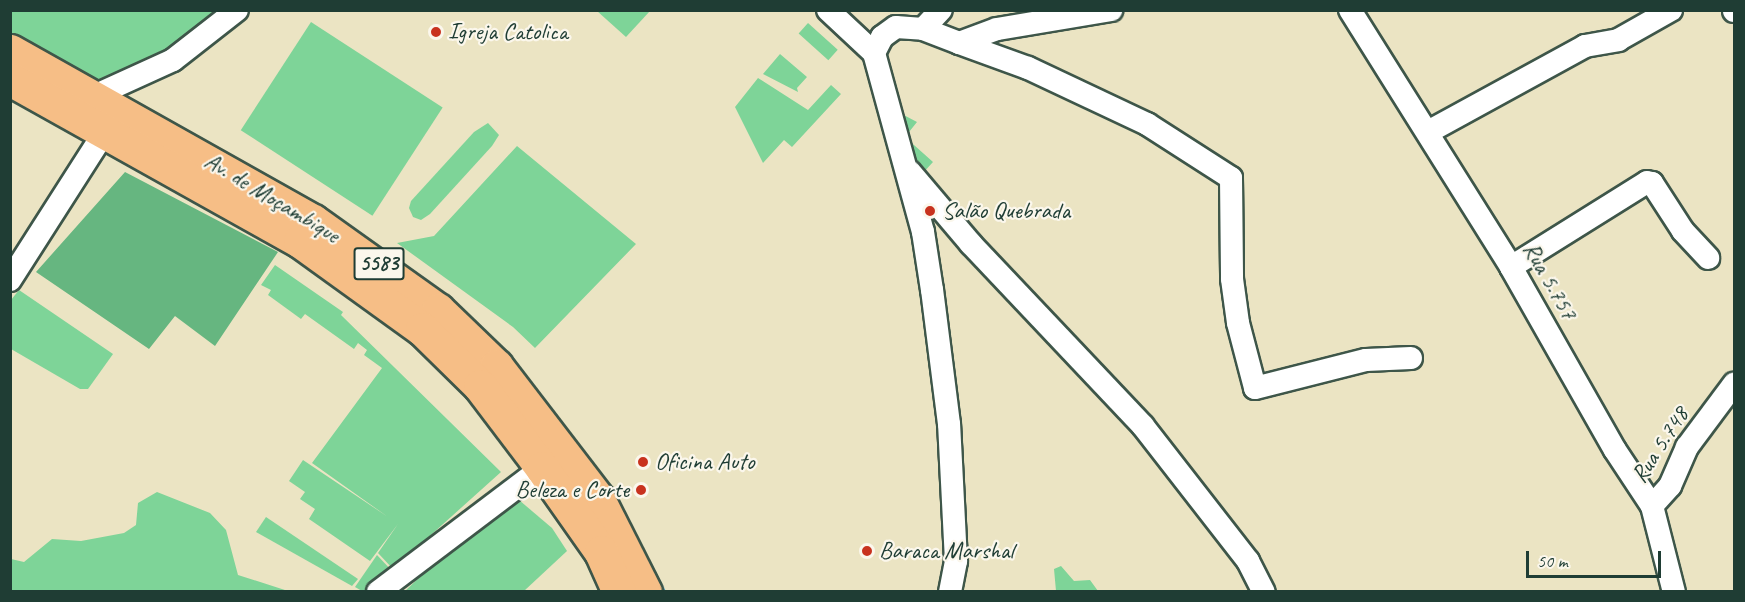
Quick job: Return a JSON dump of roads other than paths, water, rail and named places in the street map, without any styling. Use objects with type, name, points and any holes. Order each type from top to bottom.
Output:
[{"type":"highway","name":"Av. de Moçambique","points":[[10,51],[314,221],[438,310],[496,366],[598,499],[645,591]]},
{"type":"highway","name":"Av. de Moçambique","points":[[10,79],[106,130],[356,278],[422,329],[480,386],[578,516],[612,586]]},
{"type":"street","points":[[94,96],[173,60],[237,10]]},
{"type":"street","points":[[828,10],[874,53],[923,232],[949,424],[956,561],[950,591]]},
{"type":"street","points":[[923,29],[942,10]]},
{"type":"street","points":[[959,43],[997,28],[1111,10]]},
{"type":"street","name":"Rua 5.757","points":[[1350,10],[1511,267],[1615,450],[1652,506],[1674,591]]},
{"type":"street","points":[[1428,132],[1586,46],[1618,40],[1671,10]]},
{"type":"street","points":[[874,53],[882,37],[896,27],[923,29],[1028,68],[1146,124],[1231,178],[1232,279],[1238,323],[1255,388],[1366,360],[1411,358]]},
{"type":"street","points":[[10,280],[106,130]]},
{"type":"street","points":[[907,168],[979,253],[1143,426],[1248,561],[1264,591]]},
{"type":"street","points":[[1511,267],[1647,182],[1652,183],[1683,231],[1708,258]]},
{"type":"street","name":"Rua 5.748","points":[[1652,506],[1670,486],[1687,447],[1734,384]]},
{"type":"street","points":[[378,591],[542,468]]},
{"type":"waterway","points":[[650,566],[663,592]]},
{"type":"place","name":"Igreja Catolica","points":[[436,32]]},
{"type":"place","name":"Salão Quebrada","points":[[930,211]]},
{"type":"place","name":"Oficina Auto","points":[[643,462]]},
{"type":"place","name":"Beleza e Corte","points":[[641,490]]},
{"type":"place","name":"Baraca Marshal","points":[[867,551]]}]
